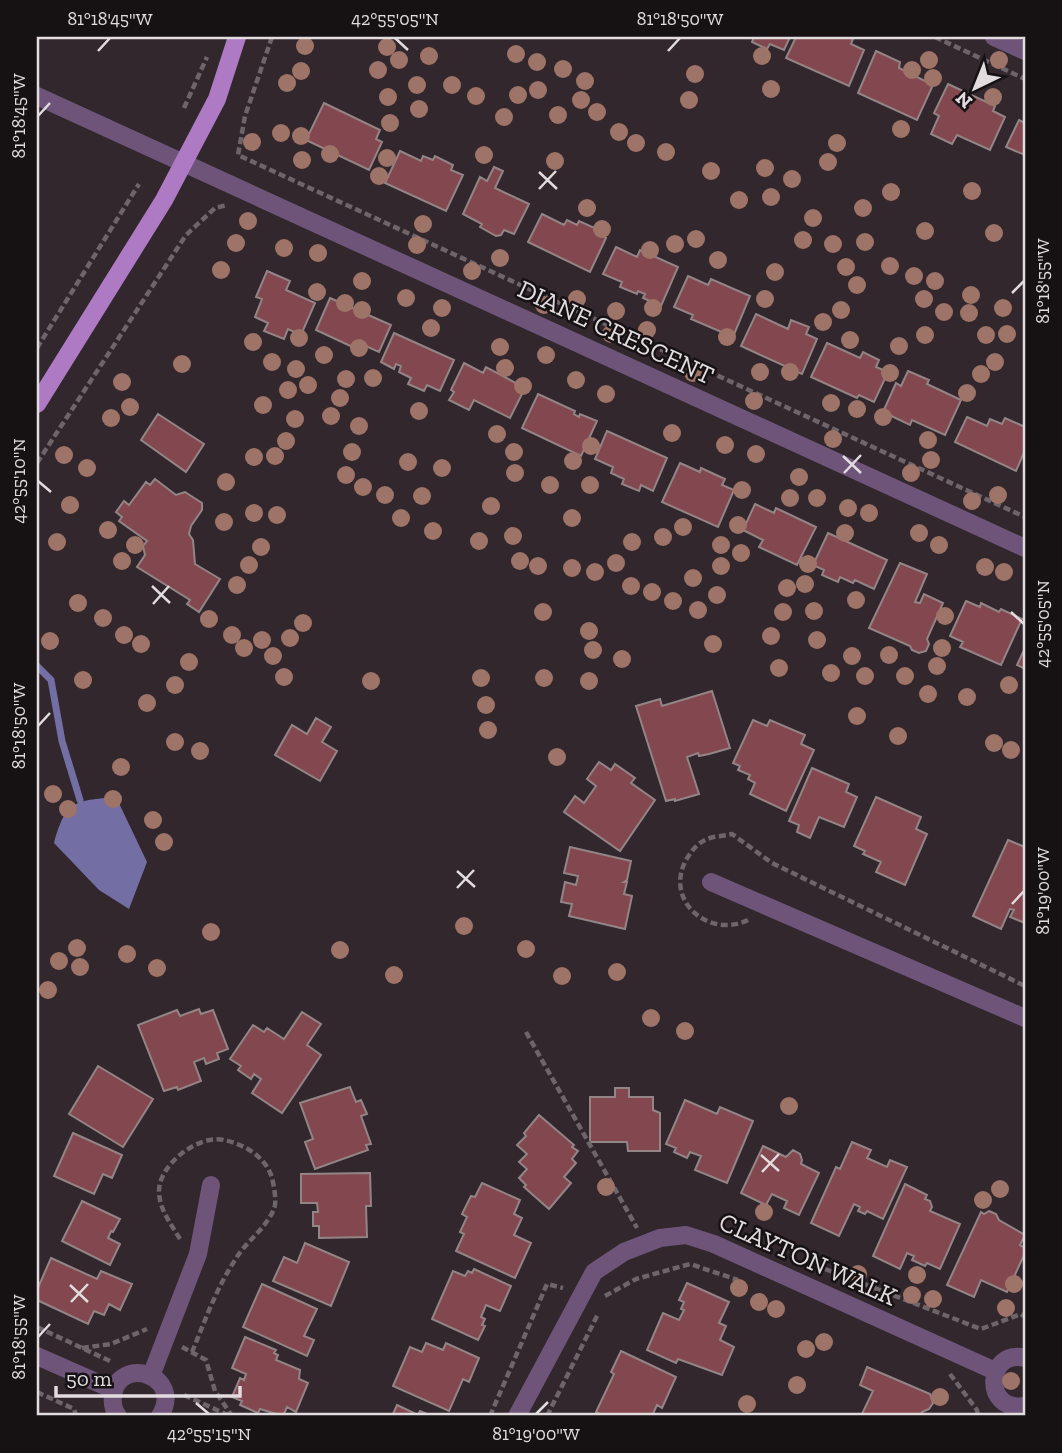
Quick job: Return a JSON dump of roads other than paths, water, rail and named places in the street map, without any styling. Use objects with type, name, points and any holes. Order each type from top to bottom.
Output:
[{"type":"main road","points":[[37,404],[164,200],[217,99],[237,37]]},
{"type":"street","points":[[994,37],[1025,51]]},
{"type":"street","name":"DIANE CRESCENT","points":[[37,96],[1025,548]]},
{"type":"street","points":[[711,882],[1025,1018]]},
{"type":"street","points":[[151,1376],[198,1254],[211,1185]]},
{"type":"street","name":"CLAYTON WALK","points":[[517,1416],[594,1272],[624,1252],[660,1238],[686,1235],[714,1244],[995,1371]]},
{"type":"street","points":[[37,1356],[114,1390]]},
{"type":"street","points":[[1012,1409],[995,1391],[995,1371],[1001,1363],[1010,1358],[1025,1358]]},
{"type":"street","points":[[118,1416],[112,1401],[114,1390],[120,1380],[130,1374],[140,1373],[151,1376],[160,1383],[166,1404],[162,1416]]},
{"type":"waterway","points":[[37,666],[51,680],[62,741],[80,800]]}]
